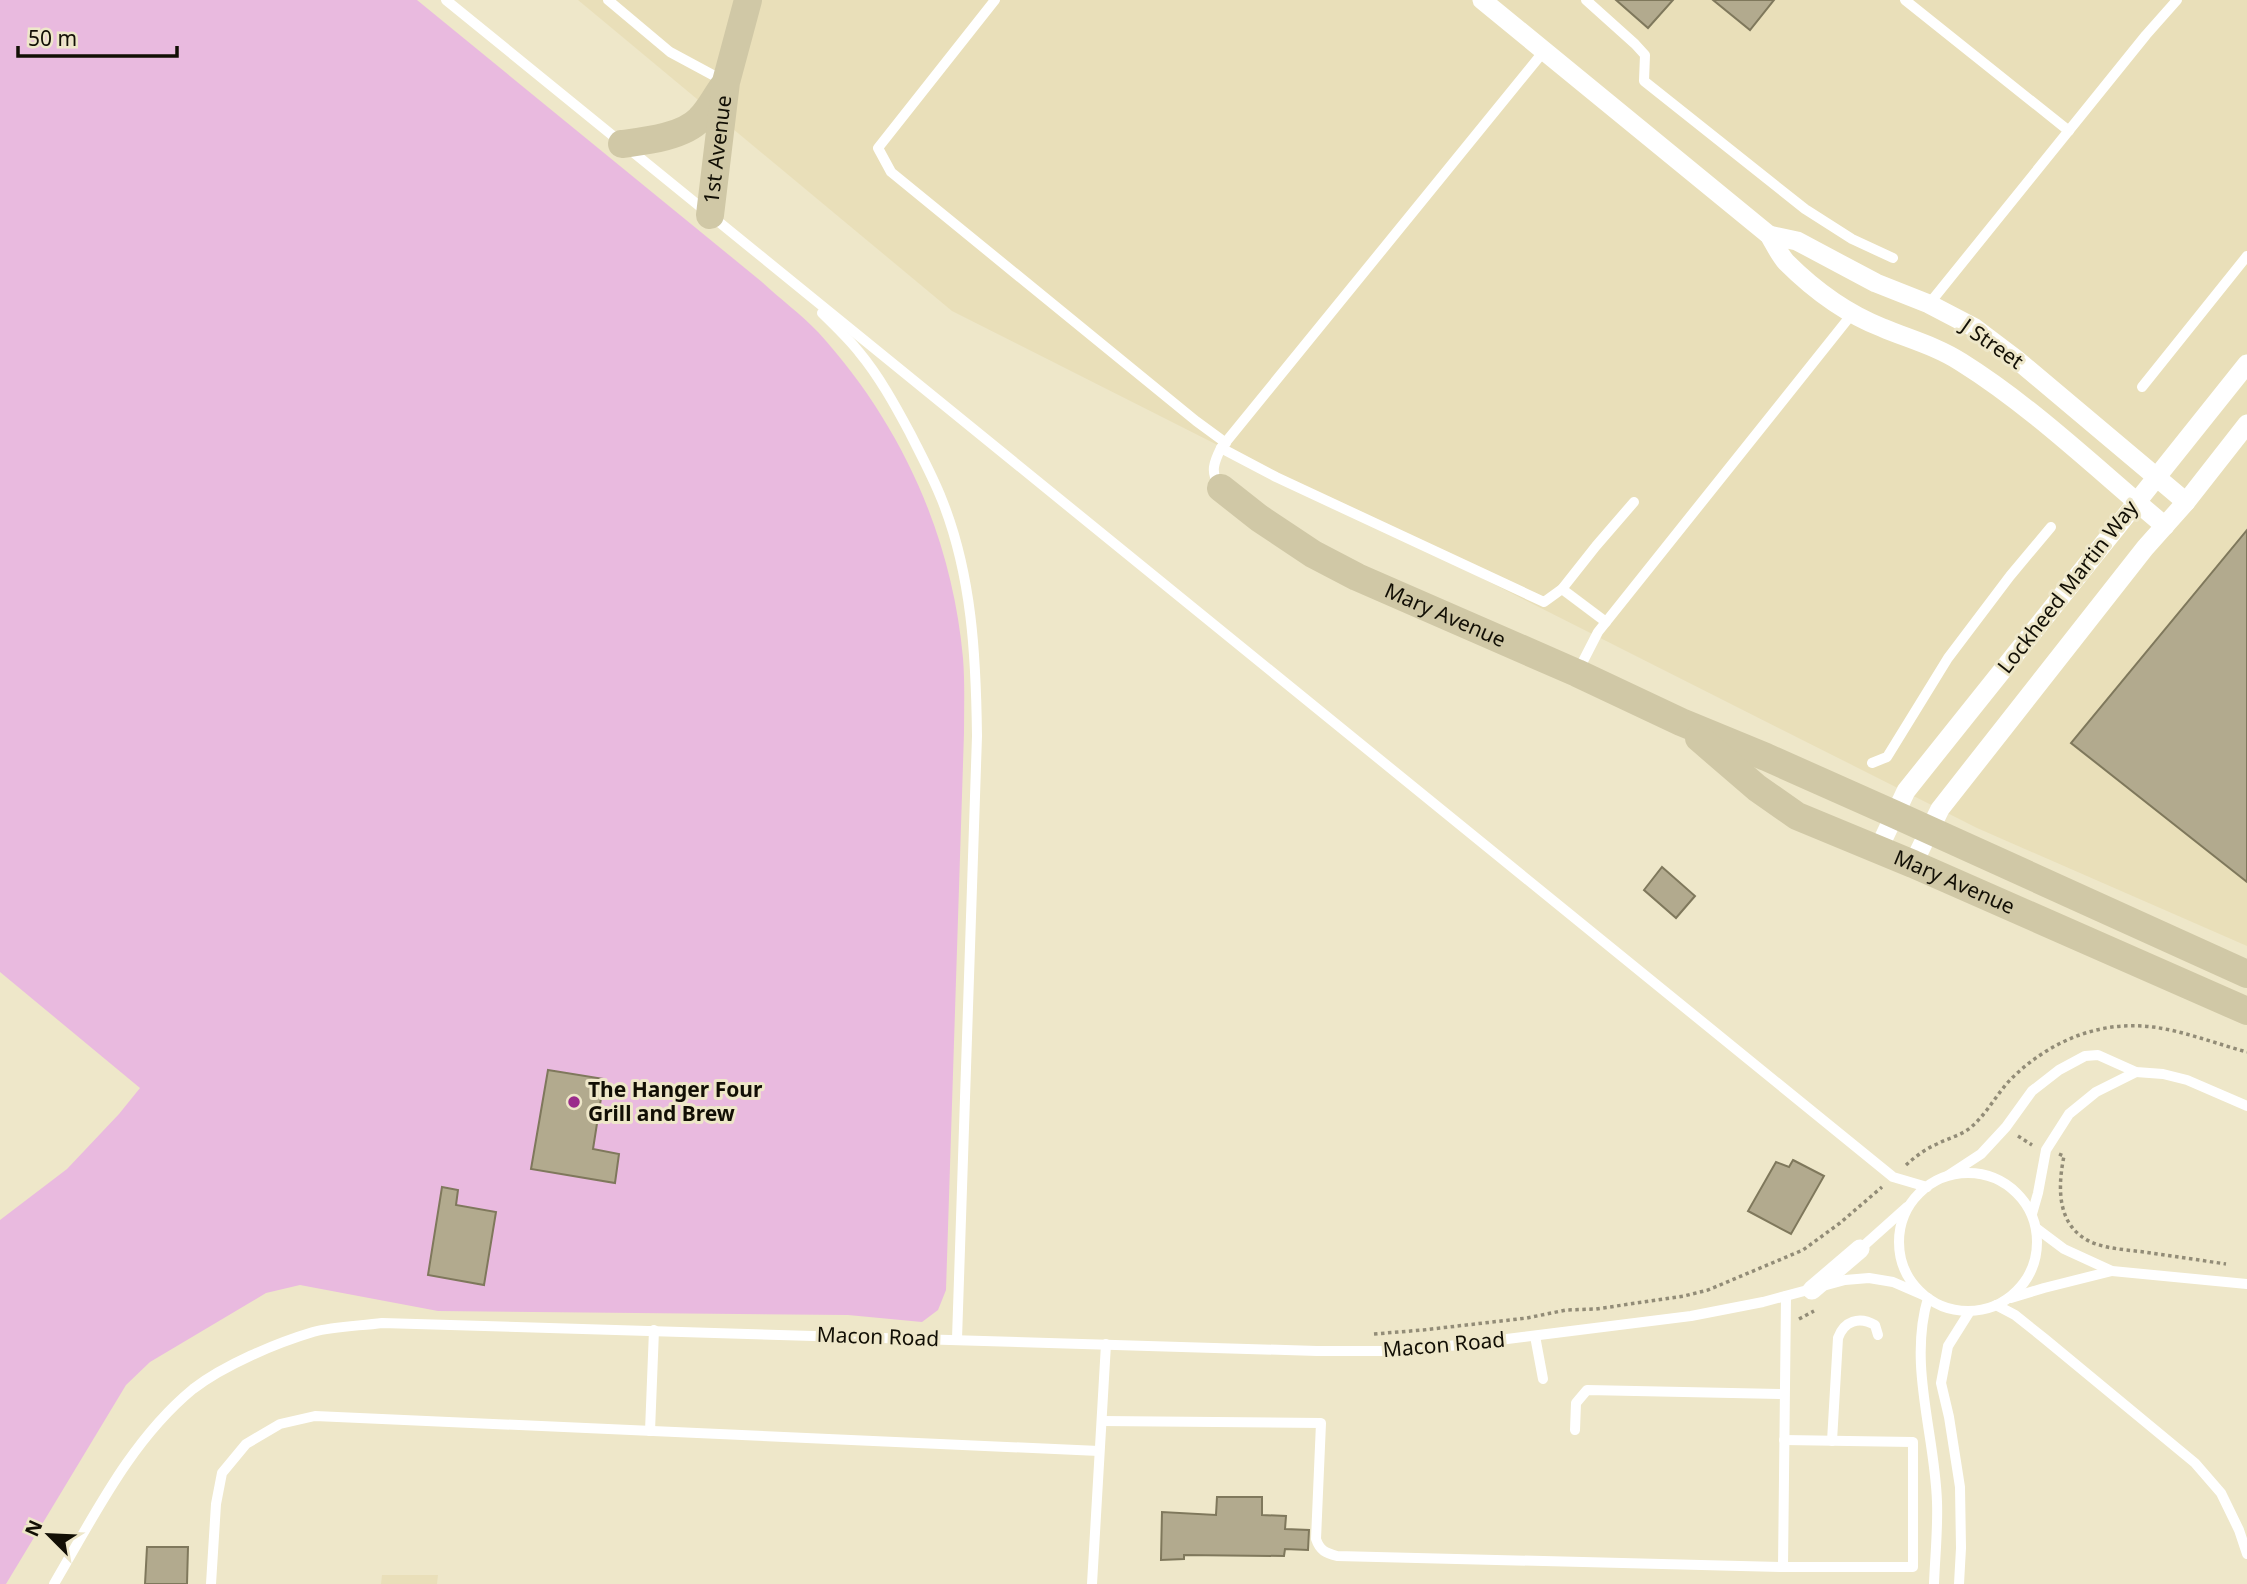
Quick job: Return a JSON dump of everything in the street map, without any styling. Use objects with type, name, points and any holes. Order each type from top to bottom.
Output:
[{"type":"street","name":"1st Avenue","points":[[710,215],[726,82],[748,0]]},
{"type":"street","name":"J Street","points":[[1482,0],[1769,235],[1785,260],[1852,314],[1882,328],[1924,342],[1960,361],[2005,392],[2165,526]]},
{"type":"street","name":"1st Avenue","points":[[622,144],[656,139],[689,127],[699,120],[726,82]]},
{"type":"street","name":"J Street","points":[[1769,235],[1797,241],[1876,283],[1929,304],[1975,328],[2016,359],[2186,502]]},
{"type":"street","name":"Lockheed Martin Way","points":[[1878,850],[1894,814],[1915,780],[2247,364]]},
{"type":"street","name":"Lockheed Martin Way","points":[[1913,864],[1940,809],[2145,548],[2186,502],[2247,424]]},
{"type":"street","name":"Mary Avenue","points":[[1221,488],[1302,547],[1357,577],[1894,814],[2247,974]]},
{"type":"street","name":"Mary Avenue","points":[[1681,722],[1757,788],[1797,816],[2247,1011]]},
{"type":"street","name":"Macon Road","points":[[1812,1290],[1860,1249]]},
{"type":"lane","points":[[446,0],[1893,1177],[1927,1187]]},
{"type":"lane","points":[[608,0],[670,52],[726,82]]},
{"type":"lane","points":[[995,0],[878,148],[891,172],[1223,446],[1276,477],[1544,602],[1562,589],[1634,502]]},
{"type":"lane","points":[[1586,0],[1645,55],[1644,81],[1805,209],[1852,239],[1893,258]]},
{"type":"lane","points":[[1905,0],[2069,131]]},
{"type":"lane","points":[[1929,304],[2177,0]]},
{"type":"lane","points":[[1221,488],[1213,477],[1213,463],[1223,446],[1544,51]]},
{"type":"lane","points":[[2142,387],[2247,256]]},
{"type":"lane","points":[[796,285],[860,352],[892,400],[942,500],[959,554],[970,606],[976,665],[978,736],[957,1339]]},
{"type":"lane","points":[[1577,673],[1598,632],[1852,314]]},
{"type":"lane","points":[[1872,763],[1887,757],[1948,657],[2051,527]]},
{"type":"lane","points":[[1562,589],[1606,622]]},
{"type":"lane","points":[[2112,1271],[2044,1288],[1986,1309],[1964,1312],[1942,1307],[1910,1280],[1902,1261],[1900,1241],[1903,1220],[1912,1202],[1927,1187],[1981,1154],[2006,1127],[2032,1091],[2059,1070],[2085,1056],[2098,1055],[2136,1073],[2163,1074],[2187,1080],[2247,1106]]},
{"type":"lane","points":[[2032,1214],[2046,1150],[2069,1114],[2096,1092],[2136,1073]]},
{"type":"lane","points":[[1946,1177],[1966,1173],[1986,1175],[2005,1184],[2021,1197],[2032,1214],[2037,1249],[2032,1269],[2022,1286],[2007,1300]]},
{"type":"lane","name":"Macon Road","points":[[1860,1249],[1912,1202]]},
{"type":"lane","points":[[2036,1228],[2064,1249],[2112,1271],[2247,1284]]},
{"type":"lane","name":"Macon Road","points":[[54,1584],[104,1497],[146,1437],[194,1389],[250,1355],[316,1332],[382,1323],[1317,1351],[1387,1350],[1535,1336],[1691,1316],[1812,1290],[1845,1280],[1869,1278],[1894,1282],[1926,1296]]},
{"type":"lane","points":[[1783,1567],[1786,1296]]},
{"type":"lane","points":[[1926,1296],[1920,1341],[1923,1390],[1937,1502],[1934,1584]]},
{"type":"lane","points":[[1996,1305],[2015,1315],[2195,1463],[2221,1493],[2247,1554]]},
{"type":"lane","points":[[1959,1584],[1959,1487],[1941,1383],[1948,1346],[1970,1311]]},
{"type":"lane","points":[[1832,1441],[1838,1338],[1841,1329],[1849,1322],[1868,1321],[1875,1325],[1878,1335]]},
{"type":"lane","points":[[650,1431],[654,1330]]},
{"type":"lane","points":[[1535,1336],[1543,1379]]},
{"type":"lane","points":[[1092,1584],[1106,1343]]},
{"type":"lane","points":[[1575,1430],[1576,1403],[1587,1390],[1784,1394]]},
{"type":"lane","points":[[211,1584],[216,1504],[222,1473],[246,1444],[280,1424],[315,1416],[1099,1451]]},
{"type":"lane","points":[[1102,1421],[1321,1423],[1316,1539],[1319,1547],[1326,1553],[1337,1556],[1783,1567],[1913,1567],[1913,1442],[1784,1440]]},
{"type":"path","points":[[1985,1112],[1993,1118]]},
{"type":"path","points":[[2022,1140],[2036,1147]]},
{"type":"path","points":[[2058,1154],[2064,1156],[2059,1179],[2066,1220],[2073,1230],[2084,1238],[2106,1247],[2234,1266]]},
{"type":"path","points":[[1374,1334],[1514,1319],[1684,1296],[1708,1290],[1803,1250],[1872,1196]]},
{"type":"path","points":[[1840,1223],[1847,1233]]},
{"type":"path","points":[[1786,1325],[1822,1307]]},
{"type":"shaded area","points":[[0,0],[417,0],[805,319],[848,367],[874,404],[918,483],[934,525],[957,613],[964,667],[946,1290],[938,1310],[922,1322],[848,1315],[438,1311],[300,1285],[266,1293],[150,1362],[126,1385],[6,1584],[0,1584],[0,1220],[67,1169],[140,1088],[0,972]]},
{"type":"shaded area","points":[[578,0],[2247,0],[2247,946],[1977,828],[952,311]]},
{"type":"shaded area","points":[[382,1575],[438,1575],[437,1584],[381,1584]]},
{"type":"building","points":[[1616,0],[1673,0],[1648,28]]},
{"type":"building","points":[[1713,0],[1774,0],[1750,30]]},
{"type":"building","points":[[2247,530],[2247,882],[2071,743]]},
{"type":"building","points":[[1662,867],[1695,896],[1676,918],[1644,890]]},
{"type":"building","points":[[548,1070],[604,1079],[593,1149],[619,1154],[615,1183],[531,1169]]},
{"type":"building","points":[[1793,1160],[1824,1176],[1791,1234],[1748,1211],[1776,1162],[1789,1167]]},
{"type":"building","points":[[442,1187],[458,1190],[456,1205],[496,1212],[484,1285],[428,1275]]},
{"type":"building","points":[[1217,1497],[1262,1497],[1262,1515],[1286,1516],[1285,1529],[1309,1530],[1308,1550],[1285,1549],[1284,1556],[1184,1555],[1184,1559],[1161,1560],[1162,1512],[1216,1515]]},
{"type":"building","points":[[147,1547],[188,1547],[187,1584],[145,1584]]},
{"type":"place","name":"The Hanger Four Grill and Brew","points":[[574,1102]]}]
